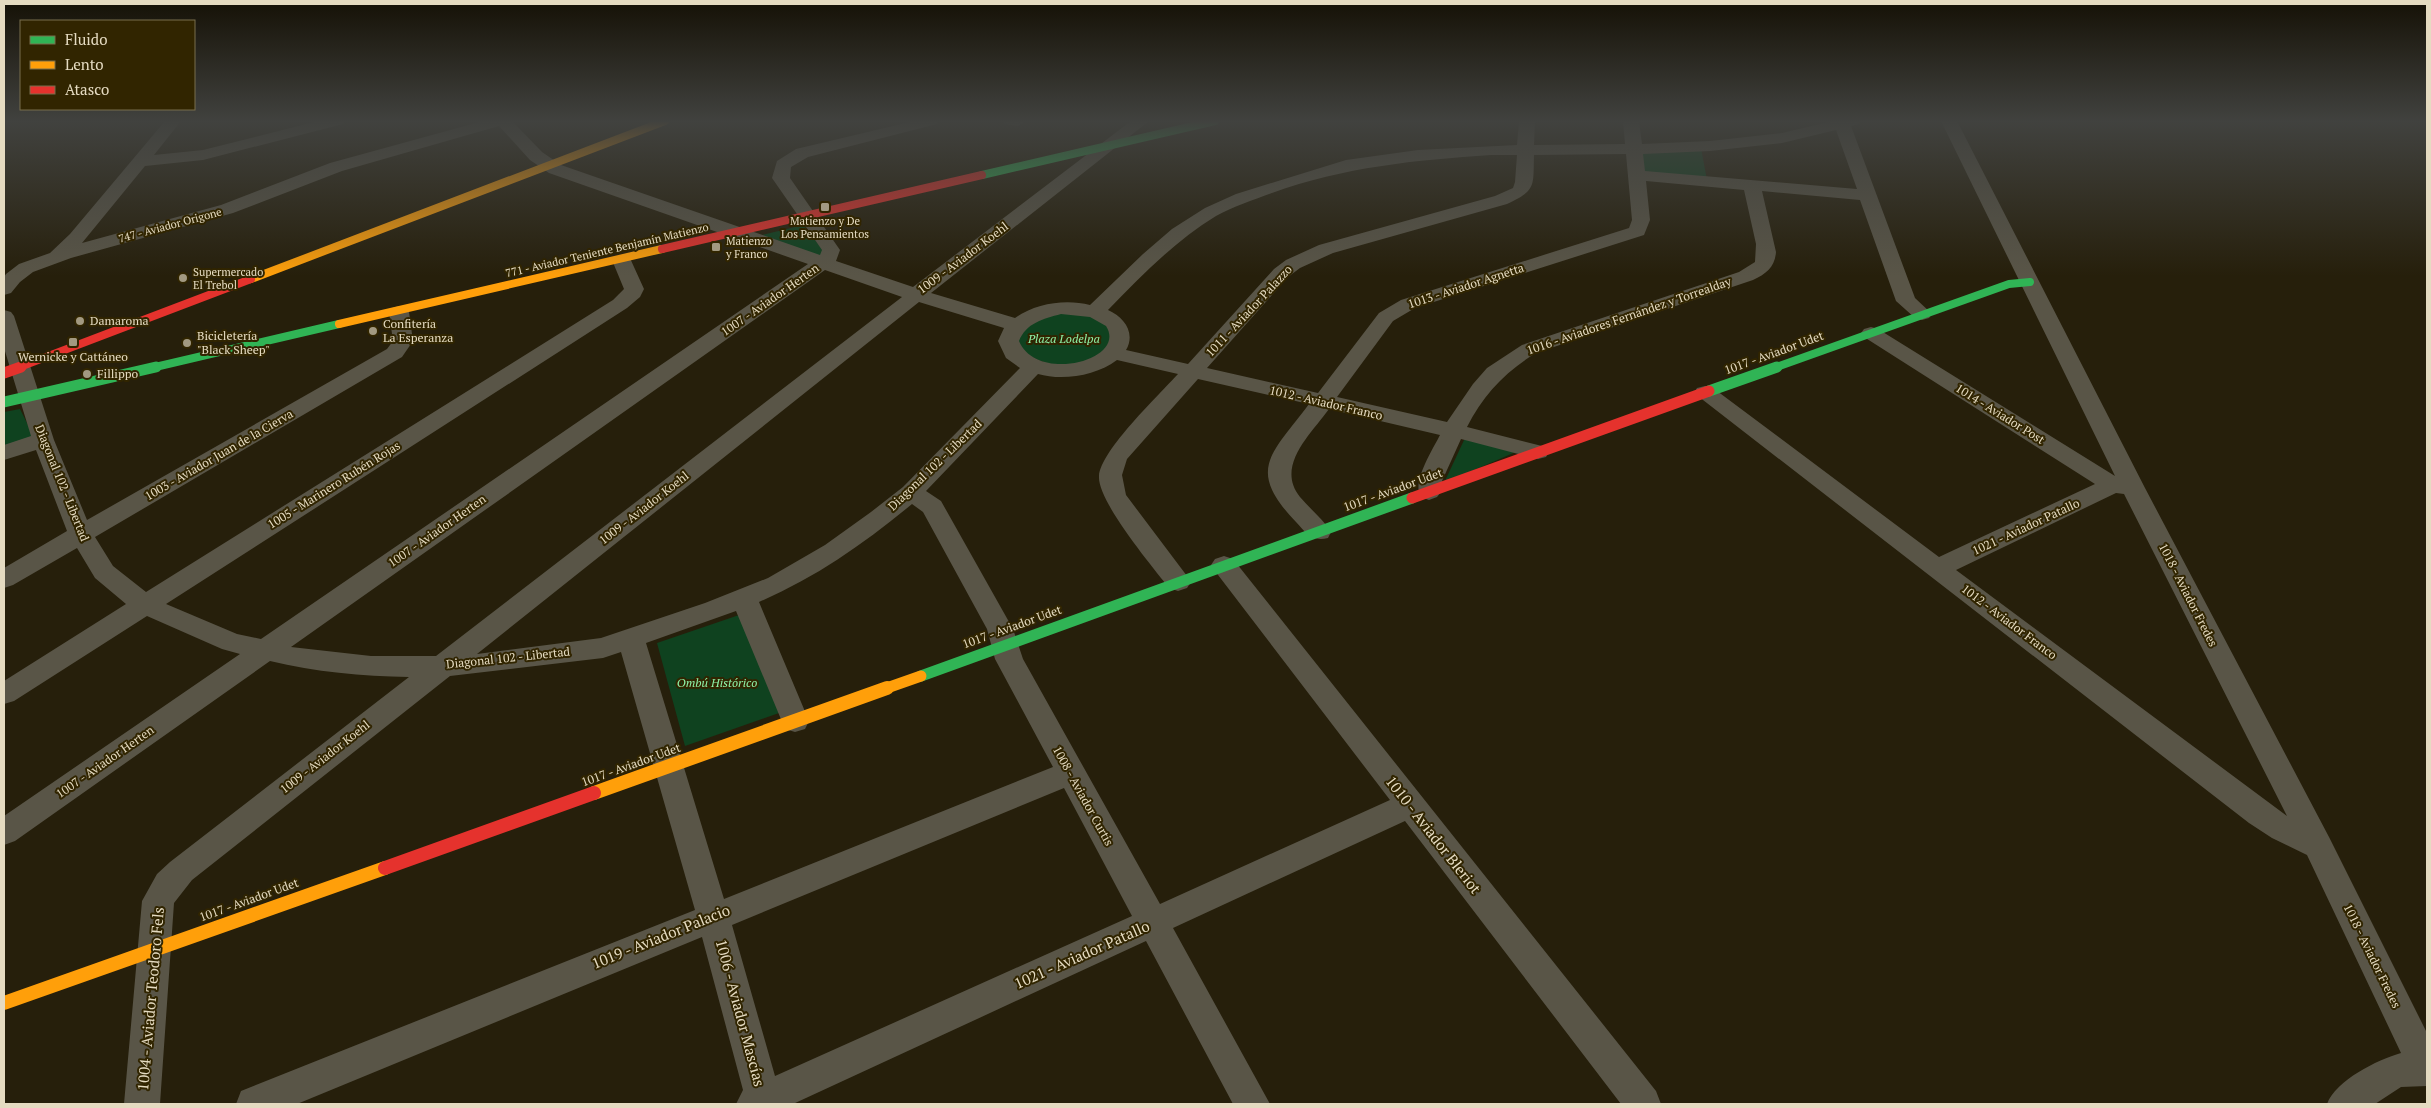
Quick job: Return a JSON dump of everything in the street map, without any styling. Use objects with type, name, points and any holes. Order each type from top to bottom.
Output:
[{"type":"street","points":[[48,259],[72,244],[130,173]]},
{"type":"street","name":"747 - Aviador Origone","points":[[8,284],[26,268],[48,259],[227,209],[322,173]]},
{"type":"street","points":[[11,370],[528,173]]},
{"type":"street","points":[[567,173],[594,184],[916,295],[1016,324]]},
{"type":"street","points":[[782,173],[781,178],[806,216]]},
{"type":"street","name":"771 - Aviador Teniente Benjamín Matienzo","points":[[4,402],[399,312],[993,173]]},
{"type":"street","name":"1009 - Aviador Koehl","points":[[181,871],[1074,173]]},
{"type":"street","points":[[1095,312],[1165,244],[1208,214],[1241,198],[1318,173]]},
{"type":"street","name":"1011 - Aviador Palazzo","points":[[1178,582],[1115,497],[1110,485],[1109,476],[1118,455],[1282,273],[1293,264],[1326,249],[1509,198],[1523,188],[1524,173]]},
{"type":"street","points":[[1709,173],[1711,182]]},
{"type":"street","points":[[1861,173],[1906,301],[1922,314]]},
{"type":"street","name":"1018 - Aviador Fredes","points":[[1975,173],[2030,282],[2123,487],[2318,846],[2427,1068]]},
{"type":"street","points":[[1636,175],[1868,195]]},
{"type":"street","name":"1013 - Aviador Agnetta","points":[[1320,532],[1284,492],[1279,482],[1279,466],[1290,445],[1379,325],[1396,309],[1423,298],[1637,231],[1641,220],[1636,175]]},
{"type":"street","name":"1016 - Aviadores Fernández y Torrealday","points":[[1429,492],[1430,480],[1452,432],[1481,389],[1498,368],[1518,354],[1746,276],[1760,268],[1766,260],[1766,248],[1752,185]]},
{"type":"street","name":"1007 - Aviador Herten","points":[[4,832],[824,263],[830,255],[830,250],[806,216]]},
{"type":"street","name":"1005 - Marinero Rubén Rojas","points":[[4,694],[620,304],[633,293],[634,289],[622,260]]},
{"type":"street","name":"1017 - Aviador Udet","points":[[4,1003],[668,767],[1871,332],[2009,284],[2030,282]]},
{"type":"street","points":[[1060,308],[1077,308],[1095,312],[1115,325],[1120,334],[1119,344],[1113,353],[1101,361],[1086,368],[1050,371],[1033,368],[1020,361],[1011,353],[1008,344],[1010,334],[1016,324],[1028,317],[1060,308]]},
{"type":"street","name":"1003 - Aviador Juan de la Cierva","points":[[4,579],[395,353],[403,341],[399,312]]},
{"type":"street","name":"Diagonal 102 - Libertad","points":[[4,316],[11,370],[29,396],[43,440],[80,535],[104,572],[145,605],[232,642],[265,651],[329,662],[410,667],[442,666],[603,648],[744,598],[777,584],[828,555],[880,518],[911,492],[1033,368]]},
{"type":"street","name":"1014 - Aviador Post","points":[[1871,332],[2123,487]]},
{"type":"street","name":"1012 - Aviador Franco","points":[[1113,353],[1192,373],[1526,447],[1538,452]]},
{"type":"street","name":"1012 - Aviador Franco","points":[[1705,393],[2260,814],[2283,829],[2318,846]]},
{"type":"street","points":[[4,452],[43,440]]},
{"type":"street","name":"1021 - Aviador Patallo","points":[[1938,568],[2123,487]]},
{"type":"street","name":"1008 - Aviador Curtis","points":[[911,492],[932,507],[1000,629],[1009,659],[1252,1104]]},
{"type":"street","name":"1010 - Aviador Bleriot","points":[[1224,565],[1643,1104]]},
{"type":"street","points":[[744,598],[795,721]]},
{"type":"street","name":"1006 - Aviador Mascías","points":[[631,639],[713,916],[759,1102]]},
{"type":"street","name":"1019 - Aviador Palacio","points":[[254,1104],[713,916],[1070,773]]},
{"type":"street","name":"1021 - Aviador Patallo","points":[[759,1102],[1409,805]]},
{"type":"street","name":"1004 - Aviador Teodoro Fels","points":[[142,1104],[158,901],[161,893],[181,871]]},
{"type":"street","points":[[2345,1104],[2383,1077],[2400,1070],[2427,1068]]},
{"type":"green space","points":[[1706,173],[1707,180],[1644,174]]},
{"type":"green space","points":[[803,225],[824,251],[821,257],[762,235]]},
{"type":"green space","name":"Plaza Lodelpa","points":[[1060,312],[1090,316],[1103,322],[1112,334],[1106,351],[1081,363],[1062,366],[1043,362],[1018,351],[1016,334],[1022,326]]},
{"type":"green space","points":[[20,409],[34,437],[4,447],[4,412]]},
{"type":"green space","points":[[1465,438],[1518,451],[1444,483]]},
{"type":"green space","name":"Ombú Histórico","points":[[742,614],[779,713],[685,746],[657,643]]},
{"type":"traffic: fast","points":[[982,175],[992,173]]},
{"type":"traffic: fast","points":[[1709,391],[2009,284],[2030,282]]},
{"type":"traffic: fast","points":[[4,402],[339,324]]},
{"type":"traffic: fast","points":[[921,676],[1412,498]]},
{"type":"traffic: slow","points":[[251,279],[530,173]]},
{"type":"traffic: slow","points":[[339,324],[662,249]]},
{"type":"traffic: slow","points":[[594,793],[921,676]]},
{"type":"traffic: slow","points":[[4,1003],[385,868]]},
{"type":"traffic: jam","points":[[662,249],[982,175]]},
{"type":"traffic: jam","points":[[4,373],[251,279]]},
{"type":"traffic: jam","points":[[1412,498],[1709,391]]},
{"type":"traffic: jam","points":[[385,868],[594,793]]},
{"type":"place","name":"Matienzo y De Los Pensamientos","points":[[825,207]]},
{"type":"place","name":"Matienzo y Franco","points":[[716,247]]},
{"type":"place","name":"Supermercado El Trebol","points":[[183,278]]},
{"type":"place","name":"Damaroma","points":[[80,321]]},
{"type":"place","name":"Confitería La Esperanza","points":[[373,331]]},
{"type":"place","name":"Wernicke y Cattáneo","points":[[73,342]]},
{"type":"place","name":"Bicicletería \"Black Sheep\"","points":[[187,343]]},
{"type":"place","name":"Fillippo","points":[[87,374]]}]
